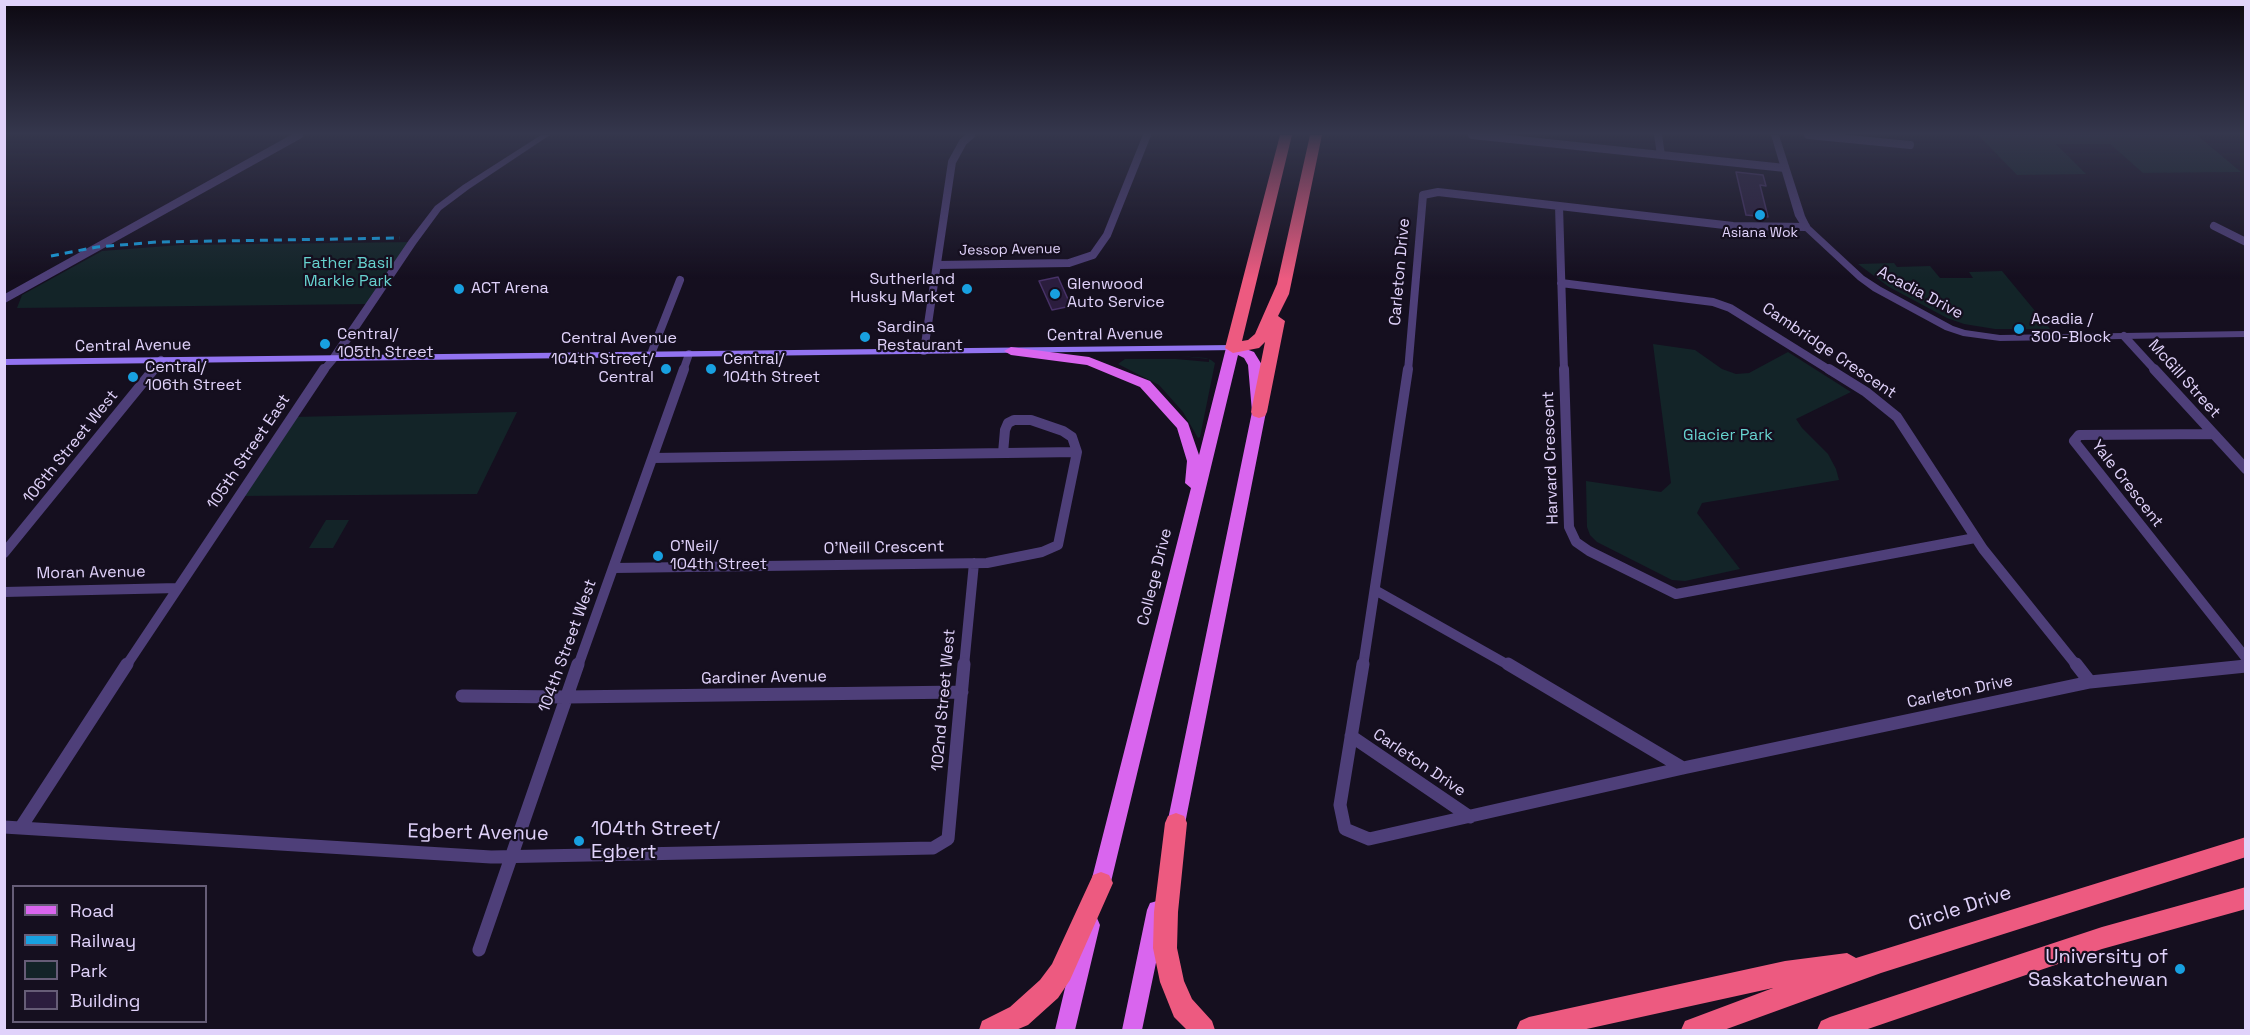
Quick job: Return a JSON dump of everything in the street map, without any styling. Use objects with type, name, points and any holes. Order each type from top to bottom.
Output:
[{"type":"highway","name":"College Drive","points":[[1233,348],[1274,183]]},
{"type":"highway","points":[[1259,412],[1306,183]]},
{"type":"highway","points":[[1233,348],[1253,344],[1262,336],[1285,282]]},
{"type":"highway","points":[[1176,824],[1166,912],[1165,948],[1172,982],[1183,1008],[1203,1030]]},
{"type":"highway","points":[[2238,849],[2234,840],[2246,834]]},
{"type":"highway","name":"Circle Drive","points":[[1694,1030],[1881,961],[2238,849]]},
{"type":"highway","points":[[991,1030],[1019,1016],[1049,988],[1061,972],[1101,883]]},
{"type":"highway","points":[[1830,1030],[1863,1024],[2103,938],[2246,898]]},
{"type":"highway","points":[[1529,1030],[1785,973],[1881,961]]},
{"type":"main road","name":"Central Avenue","points":[[4,362],[1233,348]]},
{"type":"main road","points":[[1131,1030],[1176,824],[1259,412],[1255,365],[1249,355],[1233,348]]},
{"type":"main road","name":"College Drive","points":[[1065,1030],[1233,348]]},
{"type":"main road","points":[[1011,351],[1089,361],[1145,384],[1183,426],[1194,461],[1190,522]]},
{"type":"street","points":[[4,299],[212,183]]},
{"type":"street","name":"105th Street East","points":[[21,827],[324,369],[334,358],[411,242],[438,208],[472,183]]},
{"type":"street","points":[[924,351],[949,183]]},
{"type":"street","name":"Jessop Avenue","points":[[937,265],[1069,263],[1093,255],[1107,235],[1128,183]]},
{"type":"street","name":"Acadia Drive","points":[[1790,183],[1806,227],[1861,278],[1877,289],[1956,331],[2000,338],[2246,334]]},
{"type":"street","name":"Carleton Drive","points":[[1806,227],[1733,226],[1438,192],[1423,195],[1409,362],[1340,805],[1345,830],[1369,839],[1683,768],[2090,682],[2246,666]]},
{"type":"street","name":"Harvard Crescent","points":[[1559,206],[1569,527],[1576,542],[1589,551],[1676,594],[1974,538]]},
{"type":"street","points":[[2214,226],[2246,242]]},
{"type":"street","points":[[651,354],[680,280]]},
{"type":"street","name":"Cambridge Crescent","points":[[1561,283],[1713,302],[1737,311],[1773,332],[1862,389],[1897,417],[1974,538],[2090,682]]},
{"type":"street","name":"McGill Street","points":[[2124,336],[2246,469]]},
{"type":"street","name":"104th Street West","points":[[479,950],[688,354]]},
{"type":"street","name":"106th Street West","points":[[4,553],[160,360]]},
{"type":"street","points":[[653,458],[1077,452],[1072,437],[1063,431],[1022,419],[1008,423],[1003,453]]},
{"type":"street","name":"Yale Crescent","points":[[2214,434],[2079,435],[2074,441],[2246,658]]},
{"type":"street","name":"O'Neill Crescent","points":[[614,568],[974,563],[1042,552],[1058,544],[1062,533],[1077,452]]},
{"type":"street","name":"102nd Street West","points":[[948,839],[974,563]]},
{"type":"street","name":"Moran Avenue","points":[[4,592],[178,588]]},
{"type":"street","points":[[1375,590],[1527,675],[1683,768]]},
{"type":"street","name":"Gardiner Avenue","points":[[462,696],[566,697],[962,692]]},
{"type":"street","name":"Carleton Drive","points":[[1351,736],[1470,817]]},
{"type":"street","name":"Egbert Avenue","points":[[4,827],[491,857],[933,848],[948,839]]},
{"type":"green space","name":"Father Basil Markle Park","points":[[412,242],[372,304],[17,308],[22,295],[102,251],[180,245]]},
{"type":"green space","points":[[1894,263],[1897,267],[1930,266],[1940,278],[1973,278],[1969,272],[2002,271],[2050,329],[1995,329],[1964,324],[1947,318],[1889,287],[1858,264]]},
{"type":"green space","name":"Glacier Park","points":[[1653,344],[1695,350],[1722,369],[1736,374],[1749,373],[1788,352],[1851,392],[1796,419],[1828,454],[1839,480],[1702,503],[1697,513],[1740,569],[1685,581],[1672,580],[1597,542],[1590,535],[1587,527],[1586,481],[1661,492],[1671,483]]},
{"type":"green space","points":[[1125,359],[1176,359],[1209,362],[1209,359],[1215,363],[1198,438],[1183,412],[1159,385],[1118,364]]},
{"type":"green space","points":[[517,412],[477,494],[240,496],[292,417]]},
{"type":"green space","points":[[326,520],[349,520],[333,548],[309,548]]},
{"type":"building","points":[[1739,183],[1765,183],[1766,186],[1760,185],[1768,217],[1746,215]]},
{"type":"building","name":"Glenwood Auto Service","points":[[1058,277],[1071,306],[1052,310],[1039,281]]},
{"type":"railway","points":[[51,256],[97,247],[157,242],[400,238]]},
{"type":"place","name":"Asiana Wok","points":[[1760,215]]},
{"type":"place","name":"ACT Arena","points":[[459,289]]},
{"type":"place","name":"Sutherland Husky Market","points":[[967,289]]},
{"type":"place","name":"Glenwood Auto Service","points":[[1055,294]]},
{"type":"place","name":"Acadia / 300-Block","points":[[2019,329]]},
{"type":"place","name":"Sardina Restaurant","points":[[865,337]]},
{"type":"place","name":"Central/ 105th Street","points":[[325,344]]},
{"type":"place","name":"104th Street/ Central","points":[[666,369]]},
{"type":"place","name":"Central/ 104th Street","points":[[711,369]]},
{"type":"place","name":"Central/ 106th Street","points":[[133,377]]},
{"type":"place","name":"O'Neil/ 104th Street","points":[[658,556]]},
{"type":"place","name":"104th Street/ Egbert","points":[[579,841]]},
{"type":"place","name":"University of Saskatchewan","points":[[2180,969]]}]
